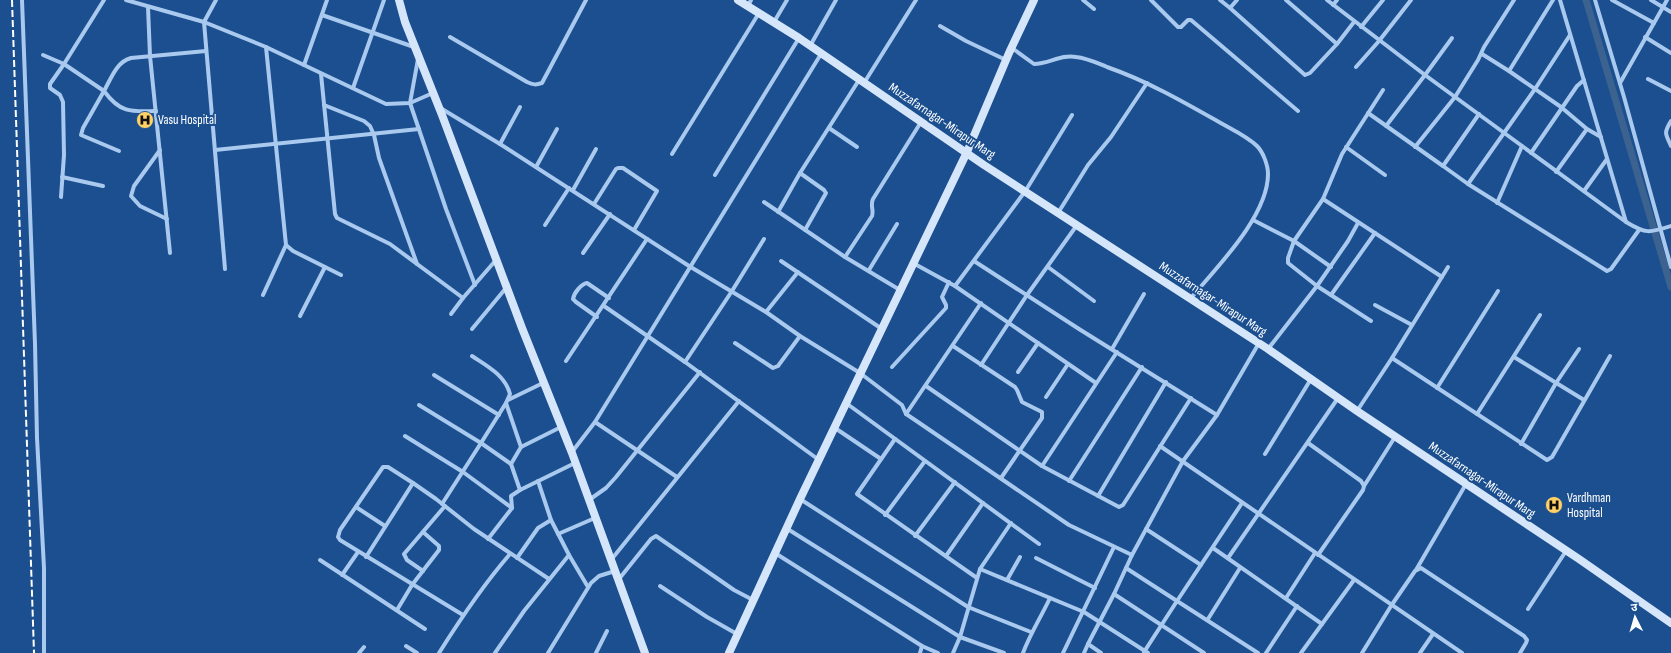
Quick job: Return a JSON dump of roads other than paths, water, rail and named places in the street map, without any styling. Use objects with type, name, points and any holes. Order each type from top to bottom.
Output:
[{"type":"main road","points":[[399,0],[415,47],[440,108],[506,288],[572,453],[645,653]]},
{"type":"main road","name":"Muzzafarnagar-Mirapur Marg","points":[[738,0],[749,3],[759,13],[799,38],[921,122],[1026,190],[1058,213],[1259,342],[1357,411],[1567,551],[1671,623]]},
{"type":"main road","points":[[729,653],[786,528],[967,152],[1006,60],[1034,0]]},
{"type":"street","points":[[22,0],[35,344],[36,438],[44,568],[44,653]]},
{"type":"street","points":[[61,197],[64,156],[63,102],[60,95],[50,88],[50,85],[104,0]]},
{"type":"street","points":[[128,0],[204,22],[266,47],[386,104],[395,105],[410,103],[433,92]]},
{"type":"street","points":[[216,0],[204,22],[225,269]]},
{"type":"street","points":[[304,65],[327,0]]},
{"type":"street","points":[[353,88],[384,0]]},
{"type":"street","points":[[450,37],[527,82],[533,85],[538,85],[542,83],[586,0]]},
{"type":"street","points":[[774,22],[786,0]]},
{"type":"street","points":[[810,46],[836,0]]},
{"type":"street","points":[[778,212],[829,128],[916,0]]},
{"type":"street","points":[[1082,0],[1094,9]]},
{"type":"street","points":[[1151,0],[1178,27],[1181,28],[1188,20],[1191,20],[1298,111]]},
{"type":"street","points":[[1220,0],[1305,75],[1310,74],[1337,44],[1354,22]]},
{"type":"street","points":[[1230,8],[1237,0]]},
{"type":"street","points":[[1286,0],[1337,44]]},
{"type":"street","points":[[1327,0],[1379,41],[1504,134],[1626,222],[1639,230],[1648,232],[1671,226]]},
{"type":"street","points":[[1333,5],[1337,0]]},
{"type":"street","points":[[1361,27],[1383,0]]},
{"type":"street","points":[[1356,67],[1379,41],[1411,0]]},
{"type":"street","points":[[1415,147],[1455,97],[1482,54],[1484,47],[1514,0]]},
{"type":"street","points":[[1509,71],[1553,0]]},
{"type":"street","points":[[1560,0],[1626,222]]},
{"type":"street","points":[[1595,0],[1620,84],[1658,230],[1671,267]]},
{"type":"street","points":[[1612,0],[1654,23]]},
{"type":"street","points":[[1651,0],[1671,12]]},
{"type":"street","points":[[1620,84],[1667,0]]},
{"type":"street","points":[[148,7],[150,56],[170,253]]},
{"type":"street","points":[[672,154],[759,13]]},
{"type":"street","points":[[322,15],[415,47]]},
{"type":"street","points":[[940,26],[966,41],[1006,60]]},
{"type":"street","points":[[1468,184],[1535,89],[1570,35]]},
{"type":"street","points":[[1645,37],[1671,53]]},
{"type":"street","points":[[715,175],[799,38]]},
{"type":"street","points":[[1386,126],[1452,38]]},
{"type":"street","points":[[263,295],[286,245],[266,47]]},
{"type":"street","points":[[1012,48],[1034,64],[1074,56],[1118,70],[1184,101],[1257,146],[1263,157],[1267,177],[1262,198],[1253,220],[1243,235],[1191,298]]},
{"type":"street","points":[[120,151],[82,135],[83,128],[122,62],[131,58],[206,51]]},
{"type":"street","points":[[572,453],[594,422],[821,54]]},
{"type":"street","points":[[1482,54],[1561,107],[1586,129],[1601,137]]},
{"type":"street","points":[[43,55],[64,64],[104,91],[114,103],[124,110],[135,112],[156,111]]},
{"type":"street","points":[[419,56],[410,103],[446,209],[475,285]]},
{"type":"street","points":[[321,74],[335,214],[337,218],[380,238],[463,298]]},
{"type":"street","points":[[1648,79],[1671,91]]},
{"type":"street","points":[[1531,153],[1561,107],[1577,86],[1584,80]]},
{"type":"street","points":[[1058,213],[1088,165],[1118,127],[1147,83]]},
{"type":"street","points":[[1372,321],[1318,286],[1288,263],[1288,258],[1294,241],[1323,199],[1333,172],[1346,148],[1383,90]]},
{"type":"street","points":[[324,105],[370,126],[374,135],[379,158],[417,264]]},
{"type":"street","points":[[500,144],[520,107]]},
{"type":"street","points":[[440,108],[500,144],[689,266],[766,312],[800,336],[860,373],[902,405],[906,414],[1069,525],[1132,554]]},
{"type":"street","points":[[1368,113],[1468,184],[1607,271],[1611,269],[1639,230]]},
{"type":"street","points":[[1443,166],[1479,114]]},
{"type":"street","points":[[956,286],[1026,190],[1072,115]]},
{"type":"street","points":[[1671,121],[1666,134],[1671,146]]},
{"type":"street","points":[[845,256],[872,216],[873,210],[871,203],[873,199],[921,122]]},
{"type":"street","points":[[829,128],[857,147]]},
{"type":"street","points":[[215,150],[327,138],[374,135],[419,129]]},
{"type":"street","points":[[1556,172],[1586,129]]},
{"type":"street","points":[[536,167],[557,130]]},
{"type":"street","points":[[1497,203],[1522,146]]},
{"type":"street","points":[[1346,148],[1385,175]]},
{"type":"street","points":[[544,225],[571,189],[596,149]]},
{"type":"street","points":[[160,150],[134,186],[131,196],[140,206],[167,219]]},
{"type":"street","points":[[1584,191],[1607,159]]},
{"type":"street","points":[[594,204],[616,169],[623,168],[656,191],[634,230]]},
{"type":"street","points":[[800,174],[824,190],[826,193],[805,230]]},
{"type":"street","points":[[62,177],[102,186]]},
{"type":"street","points":[[1323,199],[1442,277]]},
{"type":"street","points":[[764,202],[845,256],[901,290]]},
{"type":"street","points":[[583,253],[610,214]]},
{"type":"street","points":[[1253,220],[1294,241],[1331,267]]},
{"type":"street","points":[[1268,349],[1318,286],[1348,241],[1358,223]]},
{"type":"street","points":[[869,270],[897,224]]},
{"type":"street","points":[[982,365],[1027,295],[1077,225]]},
{"type":"street","points":[[1331,295],[1375,233]]},
{"type":"street","points":[[566,361],[597,317],[647,239]]},
{"type":"street","points":[[685,362],[764,239]]},
{"type":"street","points":[[286,245],[293,251],[341,275]]},
{"type":"street","points":[[451,314],[496,260]]},
{"type":"street","points":[[782,261],[883,329]]},
{"type":"street","points":[[974,261],[1217,415]]},
{"type":"street","points":[[913,263],[956,286],[1096,383]]},
{"type":"street","points":[[300,316],[325,267]]},
{"type":"street","points":[[1048,267],[1094,301]]},
{"type":"street","points":[[1357,411],[1392,358],[1448,267]]},
{"type":"street","points":[[766,312],[798,272]]},
{"type":"street","points":[[892,367],[946,308],[942,297],[949,282]]},
{"type":"street","points":[[597,317],[573,299],[574,294],[582,284],[587,283],[609,298]]},
{"type":"street","points":[[472,329],[506,288]]},
{"type":"street","points":[[1437,388],[1498,291]]},
{"type":"street","points":[[1112,349],[1144,294]]},
{"type":"street","points":[[906,414],[981,303]]},
{"type":"street","points":[[1375,305],[1412,325]]},
{"type":"street","points":[[604,306],[700,372],[819,460]]},
{"type":"street","points":[[1478,414],[1540,315]]},
{"type":"street","points":[[735,343],[773,368],[778,366],[800,336]]},
{"type":"street","points":[[1084,653],[1114,594],[1132,554],[1183,461],[1217,415],[1259,342]]},
{"type":"street","points":[[1018,372],[1038,343]]},
{"type":"street","points":[[953,346],[1015,387],[1022,402],[1042,412],[1042,418],[1001,478]]},
{"type":"street","points":[[1521,444],[1556,383],[1579,348]]},
{"type":"street","points":[[1042,466],[1117,352]]},
{"type":"street","points":[[423,572],[406,560],[404,554],[444,505],[510,396],[510,391],[502,378],[472,356]]},
{"type":"street","points":[[1392,358],[1544,459],[1549,459],[1552,457],[1610,356]]},
{"type":"street","points":[[1514,357],[1584,400]]},
{"type":"street","points":[[1046,398],[1068,364]]},
{"type":"street","points":[[1069,481],[1142,367]]},
{"type":"street","points":[[589,500],[612,482],[700,372]]},
{"type":"street","points":[[434,375],[499,415]]},
{"type":"street","points":[[1265,454],[1311,379]]},
{"type":"street","points":[[1098,496],[1166,382]]},
{"type":"street","points":[[507,401],[543,383]]},
{"type":"street","points":[[926,386],[1018,451],[1069,481],[1119,507],[1123,505],[1191,398]]},
{"type":"street","points":[[1228,558],[1338,398]]},
{"type":"street","points":[[507,401],[521,447]]},
{"type":"street","points":[[610,560],[739,401]]},
{"type":"street","points":[[846,403],[1039,544]]},
{"type":"street","points":[[419,405],[481,443],[511,464],[520,490]]},
{"type":"street","points":[[594,422],[677,477]]},
{"type":"street","points":[[511,464],[521,447],[561,427]]},
{"type":"street","points":[[834,428],[881,459]]},
{"type":"street","points":[[404,436],[463,472],[512,508]]},
{"type":"street","points":[[1286,598],[1363,490],[1364,486],[1396,437]]},
{"type":"street","points":[[895,439],[857,494],[977,578]]},
{"type":"street","points":[[1308,443],[1361,481],[1364,486]]},
{"type":"street","points":[[1160,446],[1461,653]]},
{"type":"street","points":[[885,515],[925,460]]},
{"type":"street","points":[[488,539],[512,508],[511,496],[520,490],[575,463]]},
{"type":"street","points":[[463,615],[366,557],[340,540],[338,537],[340,530],[383,467],[388,467],[412,483],[444,505],[488,539],[549,579]]},
{"type":"street","points":[[538,481],[551,520],[588,587]]},
{"type":"street","points":[[915,536],[955,482]]},
{"type":"street","points":[[366,557],[412,483]]},
{"type":"street","points":[[1362,653],[1415,571],[1466,484]]},
{"type":"street","points":[[800,500],[968,607],[1031,632]]},
{"type":"street","points":[[946,556],[983,502]]},
{"type":"street","points":[[980,569],[1084,612],[1146,652],[1161,625],[1242,503]]},
{"type":"street","points":[[356,507],[385,526]]},
{"type":"street","points":[[558,534],[595,518]]},
{"type":"street","points":[[518,558],[538,528],[551,520]]},
{"type":"street","points":[[953,653],[960,637],[980,569],[1011,523]]},
{"type":"street","points":[[786,528],[960,637],[1004,653]]},
{"type":"street","points":[[1146,529],[1201,565]]},
{"type":"street","points":[[397,610],[412,585],[438,553],[440,548],[423,532]]},
{"type":"street","points":[[618,580],[651,539],[656,536],[734,590],[753,600]]},
{"type":"street","points":[[1063,653],[1114,547]]},
{"type":"street","points":[[1212,548],[1322,624]]},
{"type":"street","points":[[1528,609],[1567,551]]},
{"type":"street","points":[[342,575],[358,552]]},
{"type":"street","points":[[775,553],[922,646],[938,653]]},
{"type":"street","points":[[439,653],[486,581],[510,554]]},
{"type":"street","points":[[495,653],[524,611],[569,555]]},
{"type":"street","points":[[1007,580],[1020,557]]},
{"type":"street","points":[[1036,558],[1095,588]]},
{"type":"street","points":[[320,560],[425,629]]},
{"type":"street","points":[[1126,568],[1208,619],[1251,651],[1258,653]]},
{"type":"street","points":[[1208,619],[1240,568]]},
{"type":"street","points":[[1415,571],[1418,568],[1424,570],[1524,636],[1527,640],[1520,653]]},
{"type":"street","points":[[548,653],[588,587],[599,576],[614,571]]},
{"type":"street","points":[[1301,653],[1354,580]]},
{"type":"street","points":[[660,586],[707,617],[737,634]]},
{"type":"street","points":[[1114,594],[1204,653]]},
{"type":"street","points":[[1023,653],[1031,632],[1038,622],[1050,598]]},
{"type":"street","points":[[1266,653],[1297,606]]},
{"type":"street","points":[[596,653],[607,631]]},
{"type":"street","points":[[1420,653],[1434,634]]},
{"type":"street","points":[[1088,644],[1101,653]]},
{"type":"street","points":[[406,646],[417,653]]},
{"type":"street","points":[[920,653],[922,646]]},
{"type":"street","points":[[359,653],[364,647]]},
{"type":"waterway","points":[[1586,0],[1671,287]]},
{"type":"railway","points":[[12,0],[34,653]]},
{"type":"place","name":"Vasu Hospital","points":[[145,120]]},
{"type":"place","name":"Vardhman Hospital","points":[[1554,505]]}]
